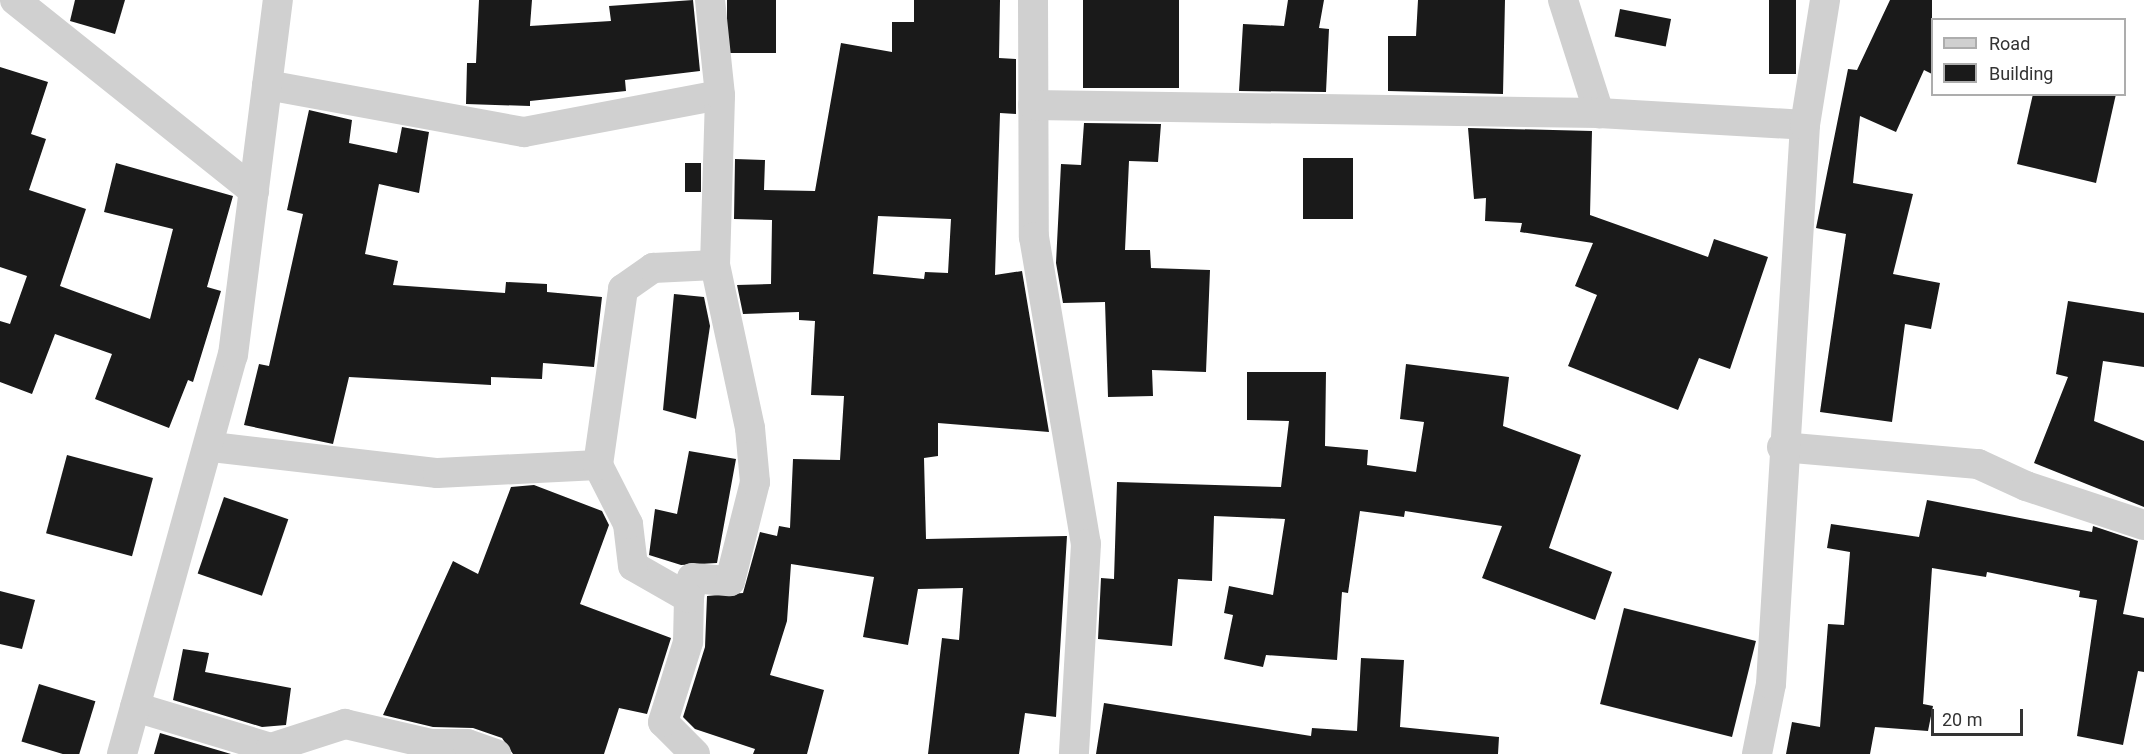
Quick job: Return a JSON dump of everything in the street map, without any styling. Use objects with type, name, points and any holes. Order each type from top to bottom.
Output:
[{"type":"street","points":[[15,0],[254,191]]},
{"type":"street","points":[[122,754],[212,447],[233,355],[278,0]]},
{"type":"street","points":[[695,754],[663,722],[688,642],[692,578],[730,581],[755,482],[750,428],[715,265],[720,95],[710,0]]},
{"type":"street","points":[[1033,0],[1034,237],[1086,544],[1074,754]]},
{"type":"street","points":[[1563,0],[1599,113]]},
{"type":"street","points":[[1756,754],[1771,684],[1782,447],[1805,125],[1825,0]]},
{"type":"street","points":[[267,85],[524,132],[720,95]]},
{"type":"street","points":[[1033,105],[1599,113],[1805,125]]},
{"type":"street","points":[[689,598],[633,566],[628,524],[598,465],[623,289],[653,268],[715,265]]},
{"type":"street","points":[[212,447],[438,473],[598,465]]},
{"type":"street","points":[[1782,447],[1978,464],[2026,486],[2144,525]]},
{"type":"street","points":[[135,707],[271,748],[345,724],[431,744],[467,744],[496,754]]},
{"type":"building","points":[[75,0],[125,0],[115,34],[70,21]]},
{"type":"building","points":[[479,0],[532,0],[530,26],[611,21],[609,6],[693,0],[700,71],[625,80],[626,91],[530,101],[530,106],[466,104],[467,63],[476,63]]},
{"type":"building","points":[[727,0],[776,0],[776,53],[727,53]]},
{"type":"building","points":[[914,0],[1000,0],[999,58],[1016,59],[1016,114],[1000,113],[995,275],[1022,271],[1049,432],[938,423],[938,456],[924,458],[926,539],[1067,536],[1056,717],[1025,713],[1019,754],[928,754],[942,638],[959,640],[963,588],[918,589],[908,645],[863,637],[874,577],[791,564],[787,621],[770,675],[824,690],[807,754],[753,754],[755,749],[695,729],[683,717],[705,647],[707,596],[743,593],[760,532],[777,536],[779,526],[790,528],[793,459],[840,460],[844,396],[811,395],[815,321],[799,320],[799,312],[743,314],[737,285],[771,284],[772,220],[734,219],[735,159],[765,160],[764,190],[815,191],[841,43],[892,52],[892,22],[914,22]],"holes":[[[878,216],[951,219],[948,273],[925,272],[924,279],[873,274]]]},
{"type":"building","points":[[1083,0],[1179,0],[1179,88],[1083,88]]},
{"type":"building","points":[[1288,0],[1324,0],[1319,28],[1329,29],[1326,92],[1239,91],[1243,24],[1284,26]]},
{"type":"building","points":[[1418,0],[1505,0],[1503,94],[1388,91],[1388,36],[1416,36]]},
{"type":"building","points":[[1769,0],[1796,0],[1796,74],[1769,74]]},
{"type":"building","points":[[1890,0],[1932,0],[1931,74],[1924,70],[1896,132],[1860,116],[1853,183],[1913,194],[1893,274],[1940,283],[1931,329],[1905,324],[1892,422],[1820,412],[1846,234],[1816,228],[1848,69],[1857,70]]},
{"type":"building","points":[[1620,9],[1671,19],[1666,46],[1615,36]]},
{"type":"building","points":[[0,67],[48,82],[31,134],[46,139],[29,190],[86,209],[60,286],[150,319],[173,229],[104,212],[116,163],[233,196],[207,287],[221,291],[193,382],[188,380],[169,428],[95,399],[112,354],[55,334],[32,394],[0,382],[0,321],[10,324],[27,276],[0,267]]},
{"type":"building","points":[[2033,96],[2116,96],[2096,183],[2017,164]]},
{"type":"building","points":[[309,110],[352,120],[349,143],[397,153],[402,127],[429,132],[419,193],[379,184],[365,254],[398,261],[393,285],[505,293],[506,282],[547,284],[547,292],[602,297],[594,367],[543,363],[542,379],[491,377],[491,385],[349,377],[333,444],[244,425],[259,364],[269,366],[303,214],[287,210]]},
{"type":"building","points":[[1084,123],[1161,124],[1158,162],[1129,161],[1125,250],[1150,250],[1151,268],[1210,270],[1206,372],[1152,370],[1153,396],[1108,397],[1105,302],[1063,303],[1056,263],[1061,164],[1081,165]]},
{"type":"building","points":[[1468,128],[1592,131],[1590,215],[1708,257],[1714,239],[1768,257],[1730,369],[1699,358],[1678,410],[1568,366],[1597,295],[1575,286],[1593,243],[1520,232],[1522,223],[1485,221],[1486,198],[1474,199]]},
{"type":"building","points":[[1303,158],[1353,158],[1353,219],[1303,219]]},
{"type":"building","points":[[685,163],[701,163],[701,192],[685,192]]},
{"type":"building","points":[[674,294],[704,297],[710,326],[696,419],[663,410]]},
{"type":"building","points":[[2068,301],[2144,313],[2144,367],[2103,361],[2094,421],[2144,441],[2144,507],[2034,463],[2068,377],[2056,374]]},
{"type":"building","points":[[1406,364],[1509,377],[1503,426],[1581,455],[1549,548],[1612,572],[1595,620],[1482,578],[1502,526],[1405,511],[1404,517],[1360,511],[1348,593],[1342,592],[1337,660],[1266,655],[1263,667],[1224,659],[1233,615],[1224,613],[1229,586],[1273,595],[1285,519],[1214,516],[1212,581],[1178,579],[1172,646],[1098,639],[1101,578],[1114,579],[1117,482],[1281,487],[1289,421],[1247,420],[1247,372],[1326,372],[1325,446],[1368,450],[1367,465],[1416,472],[1424,422],[1400,419]]},
{"type":"building","points":[[689,451],[736,459],[717,563],[681,565],[649,555],[655,509],[677,514]]},
{"type":"building","points":[[67,455],[153,478],[132,556],[46,533]]},
{"type":"building","points":[[534,485],[602,511],[609,525],[580,604],[671,638],[647,714],[619,708],[604,754],[513,754],[502,738],[473,728],[433,727],[383,715],[453,561],[478,574],[511,487]]},
{"type":"building","points":[[224,497],[288,519],[262,596],[198,574]]},
{"type":"building","points":[[1927,500],[2092,532],[2093,526],[2138,541],[2123,614],[2144,618],[2144,672],[2138,671],[2123,745],[2077,736],[2097,600],[2079,597],[2080,591],[1987,572],[1986,577],[1932,568],[1923,704],[1933,706],[1928,731],[1875,727],[1870,754],[1786,754],[1792,722],[1820,727],[1828,624],[1844,625],[1850,552],[1827,548],[1831,524],[1919,537]]},
{"type":"building","points":[[0,591],[35,600],[22,649],[0,644]]},
{"type":"building","points":[[1624,608],[1756,641],[1732,737],[1600,704]]},
{"type":"building","points":[[183,649],[209,653],[205,672],[291,688],[286,725],[262,727],[173,700]]},
{"type":"building","points":[[1361,658],[1404,660],[1400,727],[1499,737],[1498,754],[1096,754],[1104,703],[1311,736],[1312,728],[1357,731]]},
{"type":"building","points":[[39,684],[95,701],[79,754],[63,754],[21,741]]},
{"type":"building","points":[[160,733],[231,754],[154,754]]}]
